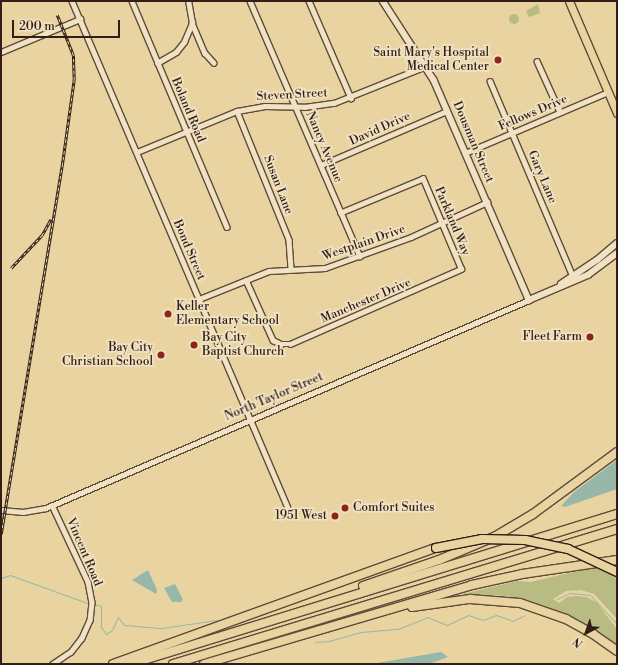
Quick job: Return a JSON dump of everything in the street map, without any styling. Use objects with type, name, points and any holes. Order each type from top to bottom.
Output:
[{"type":"highway","points":[[338,599],[355,589],[439,560],[496,536],[533,514],[617,452]]},
{"type":"highway","points":[[572,528],[617,509]]},
{"type":"highway","points":[[131,664],[617,514]]},
{"type":"highway","points":[[173,664],[617,530]]},
{"type":"highway","points":[[113,664],[436,548],[477,540],[525,540],[568,549],[617,572]]},
{"type":"highway","points":[[204,664],[353,619],[491,581],[617,560]]},
{"type":"highway","points":[[586,565],[617,568]]},
{"type":"highway","points":[[353,619],[363,619],[445,601],[500,600],[556,614],[589,631],[617,651]]},
{"type":"main road","points":[[569,1],[617,113]]},
{"type":"street","name":"Bond Street","points":[[72,1],[288,508]]},
{"type":"street","name":"Boland Road","points":[[132,1],[227,227]]},
{"type":"street","points":[[188,1],[192,23],[204,53],[214,63]]},
{"type":"street","name":"Nancy Avenue","points":[[250,1],[360,256]]},
{"type":"street","points":[[309,1],[351,98]]},
{"type":"street","name":"Dousman Street","points":[[382,1],[426,66],[447,110],[529,300]]},
{"type":"street","points":[[1,52],[80,19]]},
{"type":"street","points":[[157,63],[176,52],[184,42],[192,23]]},
{"type":"street","points":[[537,61],[560,112]]},
{"type":"street","name":"Steven Street","points":[[137,152],[237,111],[265,106],[323,105],[351,98],[426,66]]},
{"type":"street","name":"Gary Lane","points":[[490,81],[574,278]]},
{"type":"street","name":"Fellows Drive","points":[[465,153],[608,92]]},
{"type":"street","name":"David Drive","points":[[321,165],[447,110]]},
{"type":"street","name":"Susan Lane","points":[[237,111],[289,240],[291,268]]},
{"type":"street","name":"Parkland Way","points":[[341,213],[421,178],[425,181],[459,263],[461,269],[458,272]]},
{"type":"street","name":"Westplain Drive","points":[[199,299],[269,271],[291,268],[325,268],[360,256],[443,223],[487,202]]},
{"type":"street","points":[[574,278],[617,243]]},
{"type":"street","points":[[574,278],[595,270],[617,253]]},
{"type":"street","name":"Manchester Drive","points":[[246,280],[273,340],[281,344],[290,344],[458,272]]},
{"type":"street","name":"North Taylor Street","points":[[1,510],[32,512],[52,505],[529,300],[574,278]]},
{"type":"street","name":"Vincent Road","points":[[52,505],[88,582],[92,604],[89,623],[81,640],[68,654],[53,664]]},
{"type":"green space","points":[[538,4],[540,13],[529,17],[526,11]]},
{"type":"green space","points":[[512,14],[516,14],[518,15],[518,23],[512,24],[509,21],[509,17]]},
{"type":"green space","points":[[591,568],[602,569],[617,577],[617,619],[594,594],[581,590],[566,591],[553,599],[559,603],[567,597],[587,597],[597,603],[617,629],[617,647],[595,629],[568,615],[535,603],[506,596],[462,594],[517,581],[530,582]]},
{"type":"shaded area","points":[[617,460],[617,489],[565,507],[561,506],[574,492]]},
{"type":"shaded area","points":[[148,570],[157,590],[156,594],[132,580]]},
{"type":"shaded area","points":[[175,584],[183,600],[181,602],[172,602],[164,588]]},
{"type":"shaded area","points":[[441,652],[448,657],[429,664],[371,664]]},
{"type":"waterway","points":[[1,578],[10,575],[90,604]]},
{"type":"waterway","points":[[557,599],[570,593],[590,595],[617,624]]},
{"type":"waterway","points":[[93,604],[101,606],[101,627],[106,634],[112,630],[118,617],[124,625],[162,628],[216,620]]},
{"type":"waterway","points":[[315,642],[329,641],[361,632],[398,629],[427,617],[447,625],[468,615],[483,620],[496,615],[513,621],[525,615]]},
{"type":"railway","points":[[1,534],[62,166],[74,80],[73,55],[57,15]]},
{"type":"railway","points":[[11,268],[42,235],[51,219]]},
{"type":"place","name":"Saint Mary's Hospital Medical Center","points":[[498,60]]},
{"type":"place","name":"Keller Elementary School","points":[[168,314]]},
{"type":"place","name":"Fleet Farm","points":[[590,337]]},
{"type":"place","name":"Bay City Baptist Church","points":[[194,345]]},
{"type":"place","name":"Bay City Christian School","points":[[161,355]]},
{"type":"place","name":"Comfort Suites","points":[[345,508]]},
{"type":"place","name":"1951 West","points":[[335,516]]}]
